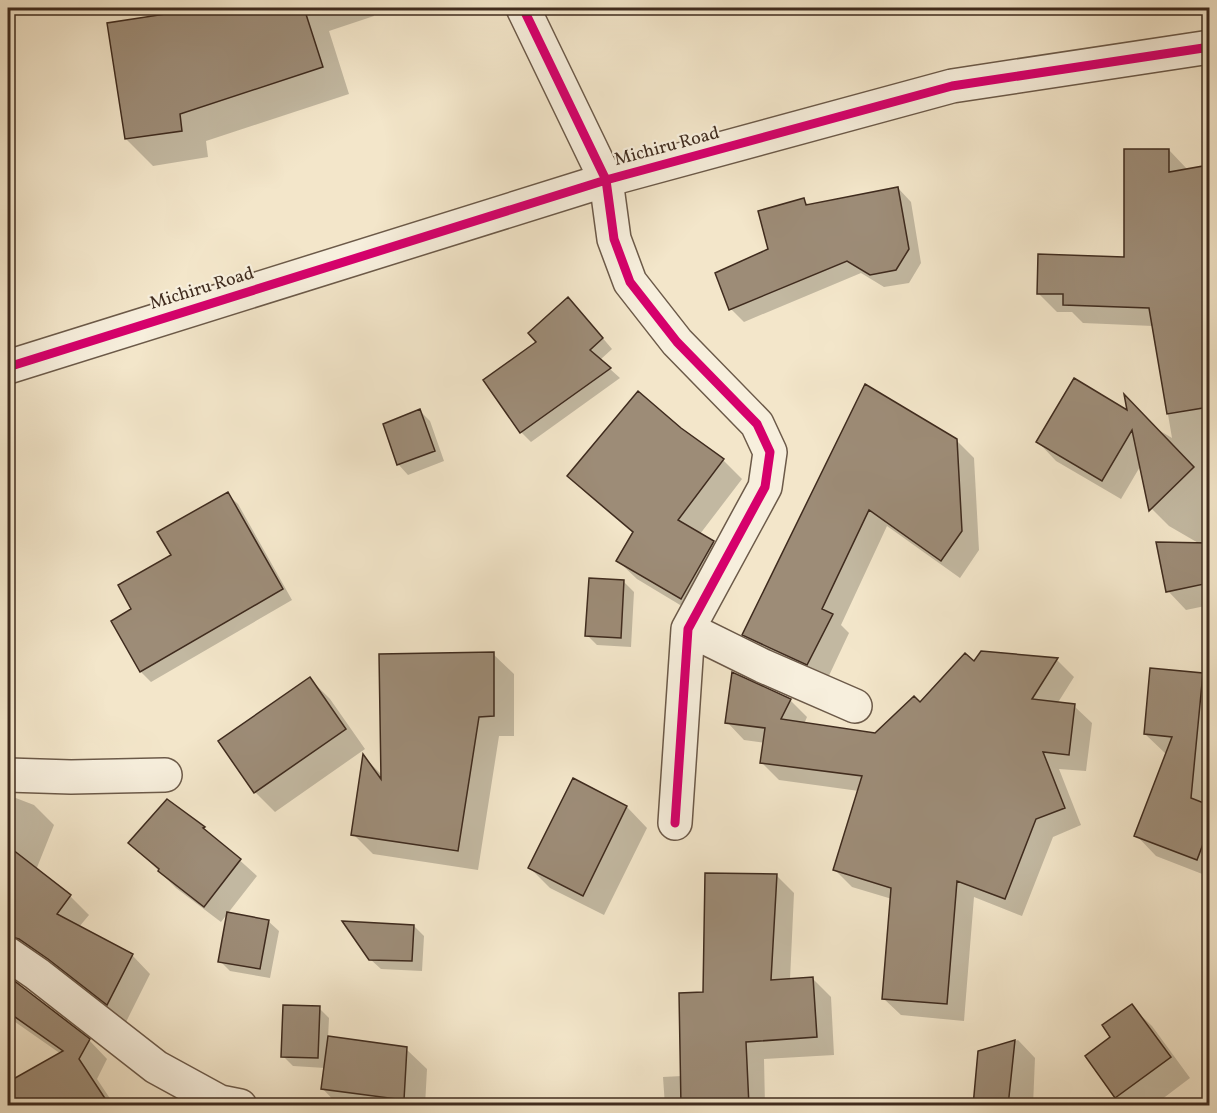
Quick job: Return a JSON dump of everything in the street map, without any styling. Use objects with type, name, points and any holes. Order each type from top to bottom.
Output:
[{"type":"street","points":[[523,8],[606,180],[614,239],[630,282],[677,342],[757,424],[770,452],[765,487],[688,629],[675,823]]},
{"type":"street","name":"Michiru Road","points":[[8,368],[606,180],[952,86],[1209,47]]},
{"type":"street","points":[[688,629],[763,666],[855,706]]},
{"type":"street","points":[[8,775],[71,777],[165,775]]},
{"type":"street","points":[[8,954],[156,1067],[220,1102],[240,1106]]},
{"type":"building","points":[[178,8],[304,8],[323,67],[180,114],[182,131],[125,139],[107,23],[179,12]]},
{"type":"building","points":[[1124,149],[1169,149],[1169,172],[1209,165],[1209,407],[1167,414],[1149,308],[1063,305],[1063,294],[1037,294],[1038,254],[1124,257]]},
{"type":"building","points":[[898,187],[909,249],[896,270],[870,275],[847,261],[729,310],[715,273],[768,249],[758,211],[804,198],[806,205]]},
{"type":"building","points":[[568,297],[603,338],[590,350],[611,368],[520,433],[483,380],[536,342],[528,333]]},
{"type":"building","points":[[1074,378],[1127,410],[1124,394],[1194,467],[1149,511],[1132,430],[1102,481],[1036,442]]},
{"type":"building","points":[[865,384],[957,439],[962,531],[941,561],[869,510],[822,609],[833,614],[807,665],[742,635]]},
{"type":"building","points":[[638,391],[681,428],[724,459],[678,520],[714,541],[681,599],[616,561],[633,532],[567,476]]},
{"type":"building","points":[[420,409],[435,451],[397,465],[383,424]]},
{"type":"building","points":[[228,492],[283,589],[140,672],[111,621],[131,609],[118,585],[171,555],[157,532]]},
{"type":"building","points":[[1156,542],[1209,543],[1209,583],[1166,592]]},
{"type":"building","points":[[589,578],[624,580],[621,638],[585,636]]},
{"type":"building","points":[[981,651],[1058,658],[1032,699],[1075,704],[1069,755],[1043,752],[1065,808],[1036,819],[1005,899],[957,881],[947,1004],[882,999],[891,888],[833,870],[862,776],[760,763],[765,728],[725,723],[732,672],[791,699],[781,719],[875,733],[914,696],[920,702],[965,653],[974,661]]},
{"type":"building","points":[[494,652],[494,716],[479,717],[458,851],[351,835],[363,754],[381,779],[379,654]]},
{"type":"building","points":[[1150,668],[1203,673],[1191,798],[1209,805],[1209,828],[1197,860],[1134,836],[1172,737],[1144,734]]},
{"type":"building","points":[[310,677],[346,729],[254,793],[218,741]]},
{"type":"building","points":[[573,778],[627,806],[583,896],[528,868]]},
{"type":"building","points":[[167,799],[205,827],[203,828],[241,859],[204,907],[158,871],[159,869],[128,843]]},
{"type":"building","points":[[8,846],[71,895],[57,914],[133,954],[107,1005],[48,959],[19,939],[8,936]]},
{"type":"building","points":[[705,873],[777,874],[771,980],[813,977],[817,1037],[746,1042],[749,1106],[681,1106],[679,993],[703,992]]},
{"type":"building","points":[[227,912],[269,920],[260,969],[218,962]]},
{"type":"building","points":[[342,921],[414,925],[412,961],[369,960]]},
{"type":"building","points":[[8,976],[90,1039],[79,1059],[110,1106],[8,1106],[8,1082],[63,1051],[8,1012]]},
{"type":"building","points":[[1132,1004],[1171,1057],[1115,1098],[1085,1056],[1110,1037],[1102,1025]]},
{"type":"building","points":[[283,1005],[320,1006],[318,1058],[281,1057]]},
{"type":"building","points":[[328,1036],[407,1047],[404,1100],[321,1089]]},
{"type":"building","points":[[1015,1040],[1008,1106],[973,1106],[978,1051]]},
{"type":"cycle path","points":[[523,8],[606,180],[614,239],[630,282],[677,342],[757,424],[770,452],[765,487],[688,629],[675,823]]},
{"type":"cycle path","points":[[8,367],[606,180],[952,86],[1210,47]]}]
